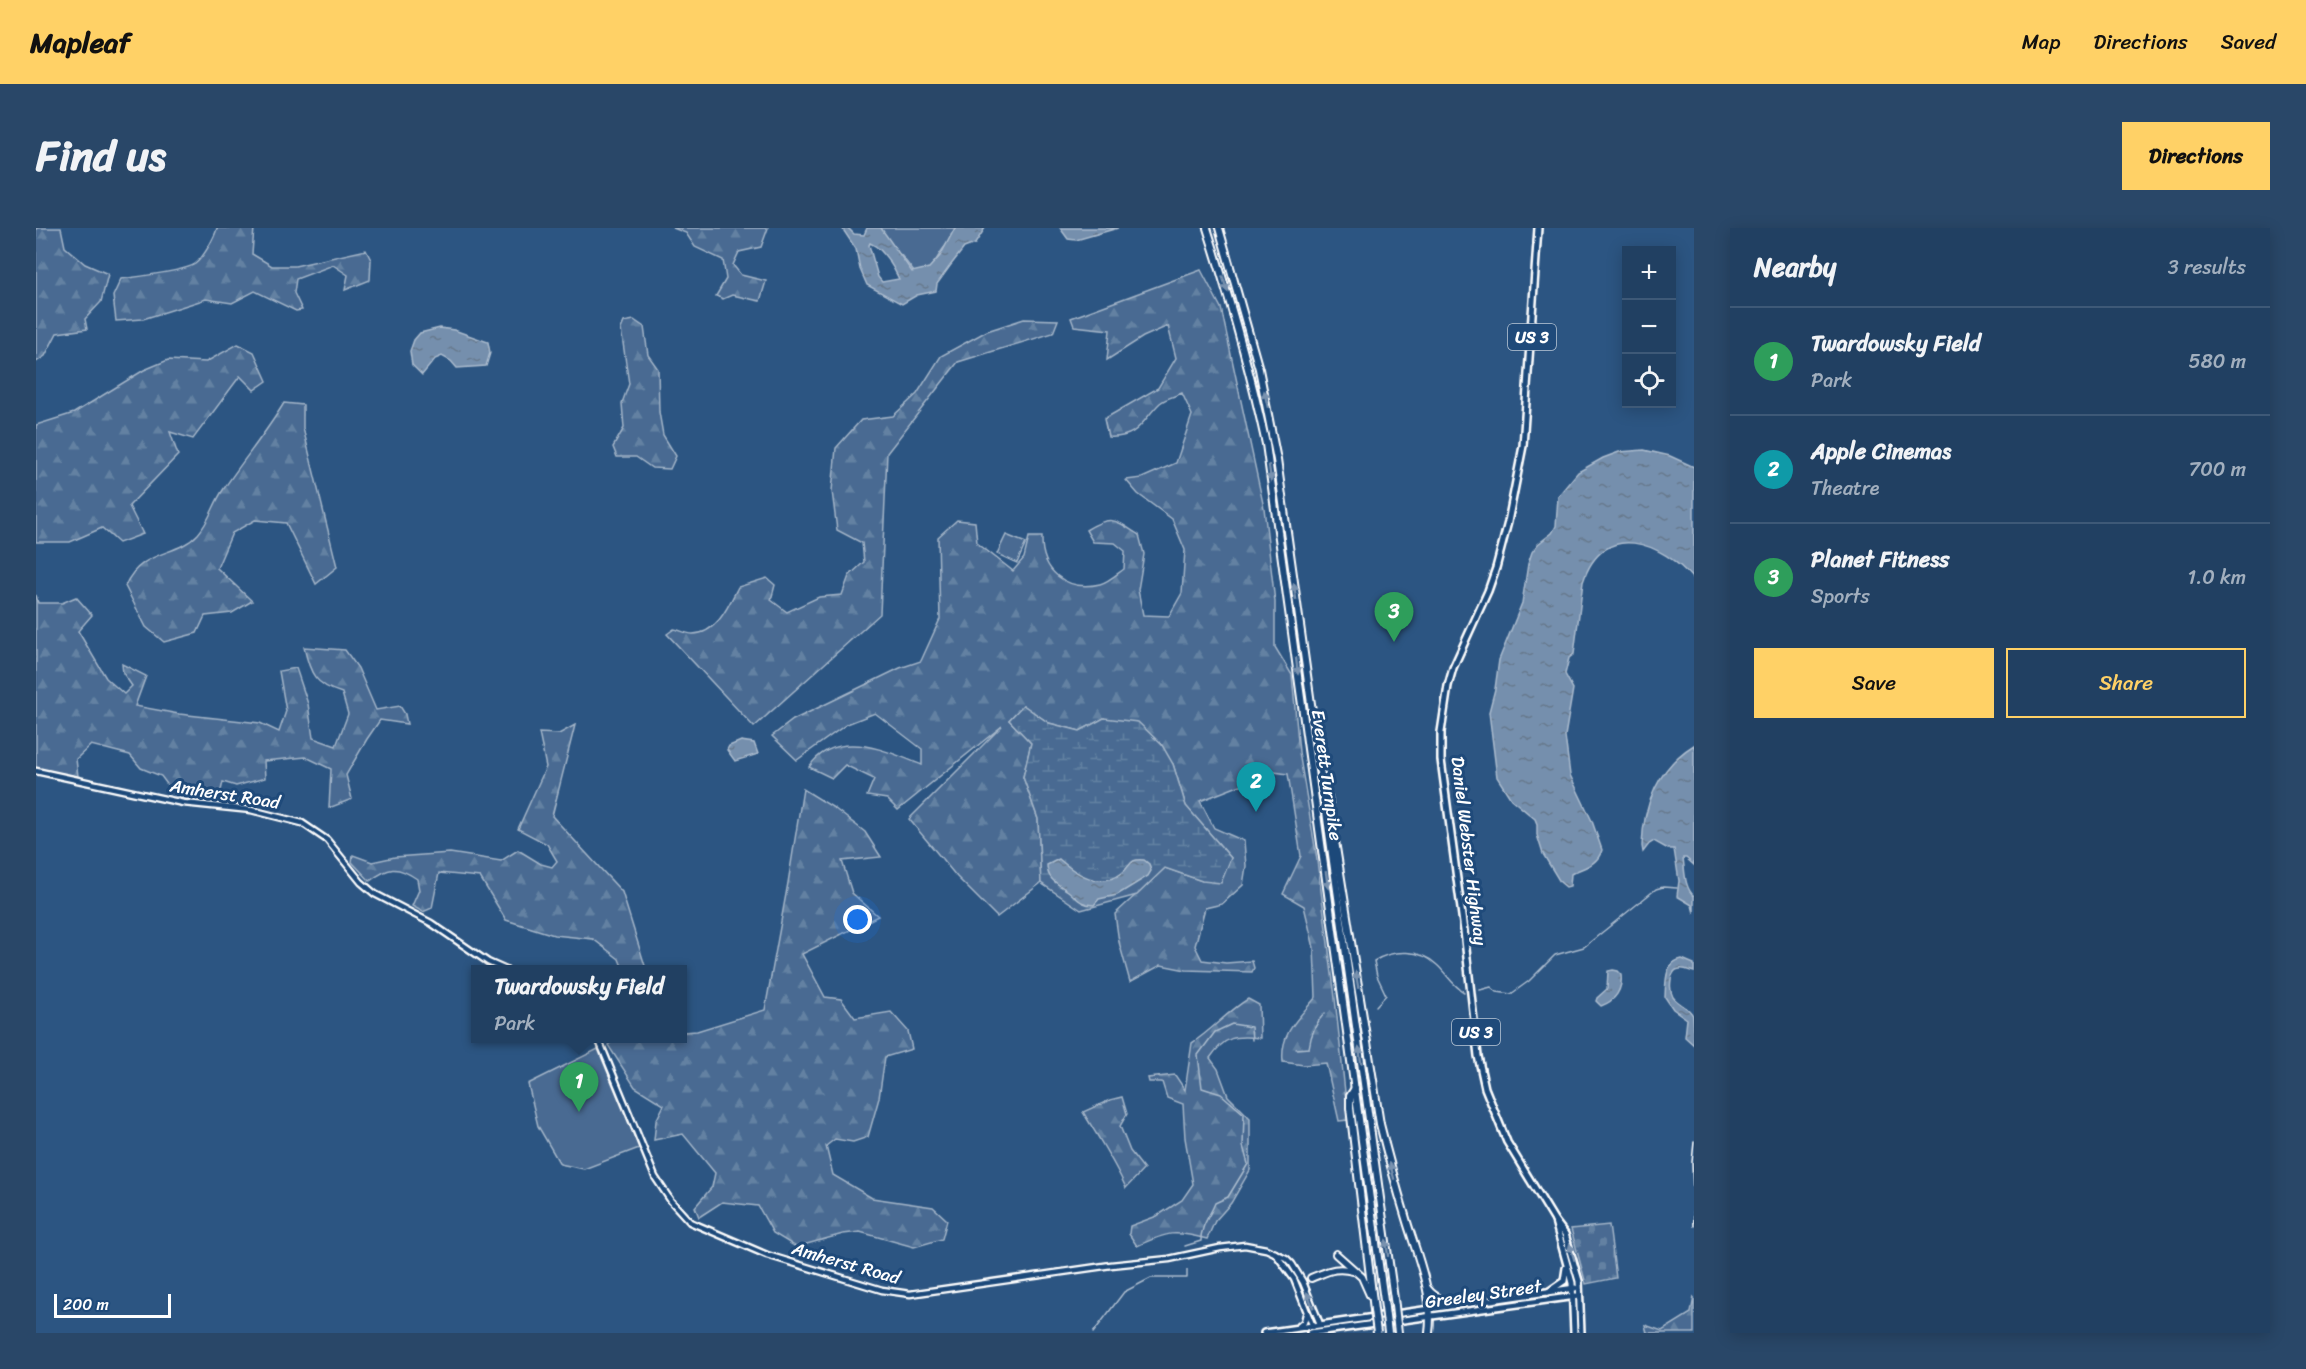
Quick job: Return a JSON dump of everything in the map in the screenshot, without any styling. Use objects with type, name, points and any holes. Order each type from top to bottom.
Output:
[{"type":"highway","name":"Everett Turnpike","points":[[1207,228],[1252,376],[1266,444],[1388,1311],[1388,1333]]},
{"type":"highway","name":"Everett Turnpike","points":[[1219,228],[1253,347],[1278,460],[1398,1333]]},
{"type":"highway","points":[[1322,783],[1328,797],[1380,1124],[1431,1308],[1429,1333]]},
{"type":"highway","points":[[1356,1087],[1350,1096],[1350,1108],[1377,1333]]},
{"type":"highway","points":[[1336,1254],[1367,1284],[1374,1310]]},
{"type":"highway","points":[[1311,1278],[1328,1269],[1341,1268],[1356,1272]]},
{"type":"highway","points":[[1426,1287],[1443,1301],[1466,1303]]},
{"type":"main road","name":"Daniel Webster Highway","points":[[1538,228],[1523,446],[1496,568],[1453,668],[1448,686],[1443,713],[1441,760],[1485,1088],[1507,1142],[1555,1221],[1562,1228],[1569,1243],[1580,1291],[1581,1333]]},
{"type":"main road","name":"Daniel Webster Highway","points":[[1555,1221],[1572,1288],[1574,1333]]},
{"type":"main road","points":[[1548,1292],[1564,1281],[1566,1260]]},
{"type":"main road","name":"Greeley Street","points":[[1263,1333],[1388,1311],[1431,1308],[1572,1288],[1580,1291]]},
{"type":"main road","name":"Greeley Street","points":[[1310,1333],[1573,1296],[1580,1291]]},
{"type":"street","name":"Amherst Road","points":[[36,771],[183,803],[251,810],[302,823],[327,840],[375,894],[431,923],[496,965]]},
{"type":"street","name":"Amherst Road","points":[[600,1043],[655,1177],[675,1207],[690,1222],[768,1255],[882,1290],[910,1294],[1111,1265],[1169,1259],[1238,1245],[1258,1246],[1286,1258],[1297,1271],[1320,1324]]},
{"type":"street","points":[[1275,1253],[1290,1272],[1315,1332]]},
{"type":"street","points":[[1297,1328],[1304,1322],[1307,1311]]},
{"type":"green space","points":[[36,228],[61,228],[65,247],[85,264],[108,274],[101,302],[85,319],[87,329],[57,333],[45,356],[36,362]]},
{"type":"green space","points":[[217,228],[254,228],[252,254],[272,266],[295,266],[366,250],[371,260],[370,280],[345,290],[348,275],[333,265],[296,279],[294,293],[302,310],[296,311],[255,291],[232,303],[206,299],[143,319],[116,321],[113,296],[121,279],[190,267],[202,257]]},
{"type":"green space","points":[[673,228],[768,228],[761,247],[739,252],[733,265],[741,275],[766,281],[760,301],[732,295],[723,299],[716,296],[726,279],[723,260],[695,247],[686,233]]},
{"type":"green space","points":[[881,228],[956,228],[934,264],[924,271],[914,272],[901,255],[892,249]]},
{"type":"green space","points":[[1201,270],[1221,308],[1264,508],[1275,602],[1275,647],[1292,675],[1299,752],[1316,853],[1348,1120],[1339,1121],[1326,1063],[1304,1065],[1283,1062],[1287,1034],[1316,997],[1314,948],[1304,906],[1283,894],[1301,856],[1288,774],[1274,772],[1200,801],[1214,828],[1244,841],[1246,866],[1243,885],[1222,904],[1205,908],[1195,946],[1202,960],[1226,963],[1252,961],[1254,968],[1252,972],[1186,970],[1161,965],[1130,982],[1119,942],[1115,914],[1165,868],[1202,881],[1231,858],[1186,806],[1173,764],[1104,718],[1080,731],[1049,723],[1023,705],[1009,720],[1031,743],[1023,777],[1038,819],[1041,883],[997,917],[957,877],[909,819],[1002,726],[898,810],[887,799],[867,796],[874,779],[845,765],[832,778],[809,767],[820,755],[833,748],[847,745],[878,749],[922,765],[922,749],[875,713],[847,724],[797,760],[772,736],[793,720],[900,668],[921,661],[940,619],[938,537],[957,520],[975,522],[977,543],[1013,571],[1024,558],[1029,537],[1042,537],[1046,560],[1051,569],[1066,582],[1088,586],[1103,583],[1124,569],[1125,551],[1115,543],[1093,542],[1086,530],[1102,522],[1119,523],[1139,535],[1144,554],[1138,590],[1143,615],[1169,616],[1182,593],[1185,550],[1172,519],[1138,494],[1126,480],[1142,478],[1176,463],[1192,415],[1182,393],[1160,403],[1139,427],[1127,435],[1108,437],[1104,419],[1158,388],[1176,358],[1168,326],[1143,337],[1107,360],[1110,330],[1074,326],[1071,318]]},
{"type":"green space","points":[[1024,319],[1058,320],[1053,333],[958,362],[887,453],[880,614],[754,727],[667,634],[674,629],[693,634],[709,629],[721,617],[738,587],[767,578],[775,585],[771,600],[787,612],[819,597],[842,595],[849,576],[864,562],[862,543],[837,530],[832,491],[836,448],[861,420],[893,416],[917,394],[941,356],[987,331]]},
{"type":"green space","points":[[634,320],[644,327],[648,355],[658,369],[659,412],[663,435],[676,456],[670,469],[652,468],[636,457],[617,457],[613,447],[624,428],[622,403],[629,384],[621,329],[624,322]]},
{"type":"green space","points":[[238,344],[254,352],[267,381],[254,390],[240,376],[193,439],[170,432],[178,455],[129,506],[143,534],[119,543],[102,528],[70,542],[36,542],[36,425],[74,413],[144,370],[168,360],[206,362]]},
{"type":"green space","points":[[284,403],[303,405],[303,428],[337,567],[316,584],[286,523],[255,520],[232,533],[217,568],[252,601],[232,613],[205,616],[197,633],[164,642],[146,627],[125,586],[140,565],[180,547],[198,534],[223,490]]},
{"type":"green space","points":[[1006,535],[1026,543],[1017,563],[997,554]]},
{"type":"green space","points":[[36,595],[38,603],[62,603],[76,597],[92,615],[78,631],[106,678],[124,694],[132,686],[123,673],[122,664],[146,676],[135,706],[179,714],[260,723],[279,732],[286,711],[279,671],[296,668],[308,704],[313,738],[336,746],[348,714],[342,693],[326,686],[315,677],[304,647],[345,650],[358,668],[376,710],[400,706],[407,724],[380,720],[346,775],[352,799],[329,808],[331,769],[306,757],[264,761],[265,778],[236,786],[223,782],[217,807],[175,795],[161,776],[141,768],[130,755],[91,745],[76,759],[78,776],[36,769]]},
{"type":"green space","points":[[1023,705],[1049,723],[1080,731],[1104,718],[1138,722],[1162,745],[1173,764],[1186,806],[1231,858],[1221,883],[1202,881],[1165,868],[1137,895],[1081,910],[1041,883],[1038,819],[1023,777],[1031,743],[1009,720]]},
{"type":"green space","points":[[575,725],[552,816],[622,892],[645,965],[621,965],[619,959],[593,939],[554,935],[506,920],[480,877],[439,873],[432,908],[423,912],[412,906],[419,890],[417,879],[404,871],[393,870],[382,873],[370,881],[352,862],[353,855],[372,862],[395,857],[450,853],[501,861],[518,850],[541,864],[552,867],[557,861],[547,844],[518,829],[546,767],[539,733],[559,734]]},
{"type":"green space","points":[[803,789],[834,808],[865,832],[881,857],[842,861],[852,893],[878,916],[802,954],[825,997],[841,999],[855,1018],[891,1012],[908,1031],[912,1049],[885,1057],[879,1098],[868,1137],[853,1142],[835,1139],[826,1146],[833,1175],[872,1198],[933,1207],[947,1220],[942,1239],[914,1247],[860,1232],[843,1234],[796,1247],[773,1233],[758,1206],[722,1202],[699,1217],[695,1207],[712,1187],[715,1173],[683,1134],[654,1140],[656,1121],[664,1105],[635,1087],[608,1045],[611,1043],[687,1043],[687,1032],[697,1031],[765,1010]]},
{"type":"green space","points":[[1248,999],[1259,1005],[1260,1038],[1237,1037],[1226,1041],[1210,1058],[1218,1069],[1228,1096],[1250,1118],[1250,1170],[1231,1203],[1215,1221],[1207,1239],[1186,1234],[1171,1234],[1137,1246],[1129,1234],[1130,1226],[1157,1216],[1182,1200],[1193,1184],[1185,1138],[1183,1104],[1167,1098],[1162,1082],[1149,1082],[1148,1078],[1175,1075],[1185,1090],[1192,1043]]},
{"type":"green space","points":[[598,1049],[639,1148],[584,1169],[560,1164],[538,1126],[528,1084]]},
{"type":"green space","points":[[1122,1097],[1127,1114],[1120,1126],[1130,1151],[1144,1169],[1126,1188],[1083,1112]]},
{"type":"green space","points":[[1609,1225],[1616,1278],[1586,1284],[1571,1229]]},
{"type":"green space","points":[[1694,1297],[1694,1333],[1647,1333],[1645,1325],[1662,1331],[1691,1313]]},
{"type":"water","points":[[842,228],[848,228],[854,234],[864,235],[867,228],[881,228],[912,272],[929,268],[940,256],[955,228],[985,228],[975,244],[964,248],[937,284],[936,291],[917,295],[902,304],[867,285],[860,269],[856,249]],"holes":[[[870,243],[888,258],[899,279],[882,282],[878,277],[869,245]]]},
{"type":"water","points":[[1060,228],[1118,228],[1076,240],[1068,239]]},
{"type":"water","points":[[440,328],[454,330],[488,342],[490,353],[486,366],[457,368],[442,356],[435,359],[422,375],[412,365],[410,351],[414,340],[420,333]]},
{"type":"water","points":[[1644,450],[1670,456],[1694,467],[1694,580],[1666,555],[1650,547],[1634,543],[1618,544],[1604,550],[1592,562],[1583,582],[1574,654],[1569,658],[1565,674],[1573,689],[1565,736],[1570,775],[1592,821],[1602,850],[1597,860],[1571,874],[1570,886],[1566,887],[1560,882],[1543,854],[1535,819],[1511,799],[1497,777],[1489,712],[1499,660],[1522,603],[1528,564],[1532,552],[1552,533],[1556,526],[1558,496],[1578,472],[1603,458],[1619,452]]},
{"type":"water","points":[[741,741],[754,743],[758,754],[735,761],[727,750],[729,746]]},
{"type":"water","points":[[1694,745],[1694,865],[1683,858],[1687,883],[1694,896],[1694,913],[1692,905],[1677,896],[1679,881],[1674,849],[1668,849],[1654,841],[1643,852],[1642,846],[1645,816],[1655,789],[1671,764]]},
{"type":"water","points":[[1059,859],[1081,875],[1097,880],[1114,878],[1136,860],[1144,860],[1149,864],[1151,871],[1148,876],[1117,895],[1099,899],[1094,905],[1090,905],[1080,901],[1051,878],[1047,865]]},
{"type":"water","points":[[1682,959],[1694,964],[1694,972],[1676,970],[1671,980],[1671,990],[1675,1000],[1689,1010],[1693,1016],[1694,1045],[1685,1037],[1687,1019],[1673,1009],[1665,997],[1669,968]]},
{"type":"water","points":[[1613,970],[1621,974],[1621,985],[1614,998],[1601,1006],[1596,1001],[1597,998],[1607,989],[1608,971]]},
{"type":"waterway","points":[[1480,990],[1491,987],[1497,992],[1511,994],[1529,981],[1555,955],[1584,947],[1656,889],[1677,888]]},
{"type":"waterway","points":[[1376,1006],[1386,995],[1377,976],[1374,961],[1390,954],[1407,953],[1423,956],[1441,968],[1464,992]]},
{"type":"waterway","points":[[1296,1049],[1309,1048],[1314,1029],[1325,1013]]},
{"type":"waterway","points":[[1185,1246],[1201,1241],[1204,1226],[1215,1203],[1228,1197],[1248,1164],[1243,1146],[1244,1114],[1221,1094],[1202,1088],[1198,1055],[1215,1032],[1232,1024],[1251,1027],[1252,1040]]},
{"type":"waterway","points":[[1093,1333],[1124,1292],[1151,1278],[1187,1278],[1187,1270]]},
{"type":"railway","points":[[1694,1142],[1692,1162],[1694,1226]]},
{"type":"place","name":"Planet Fitness","points":[[1394,642]]},
{"type":"place","name":"Apple Cinemas","points":[[1256,812]]},
{"type":"place","name":"Twardowsky Field","points":[[579,1112]]}]
